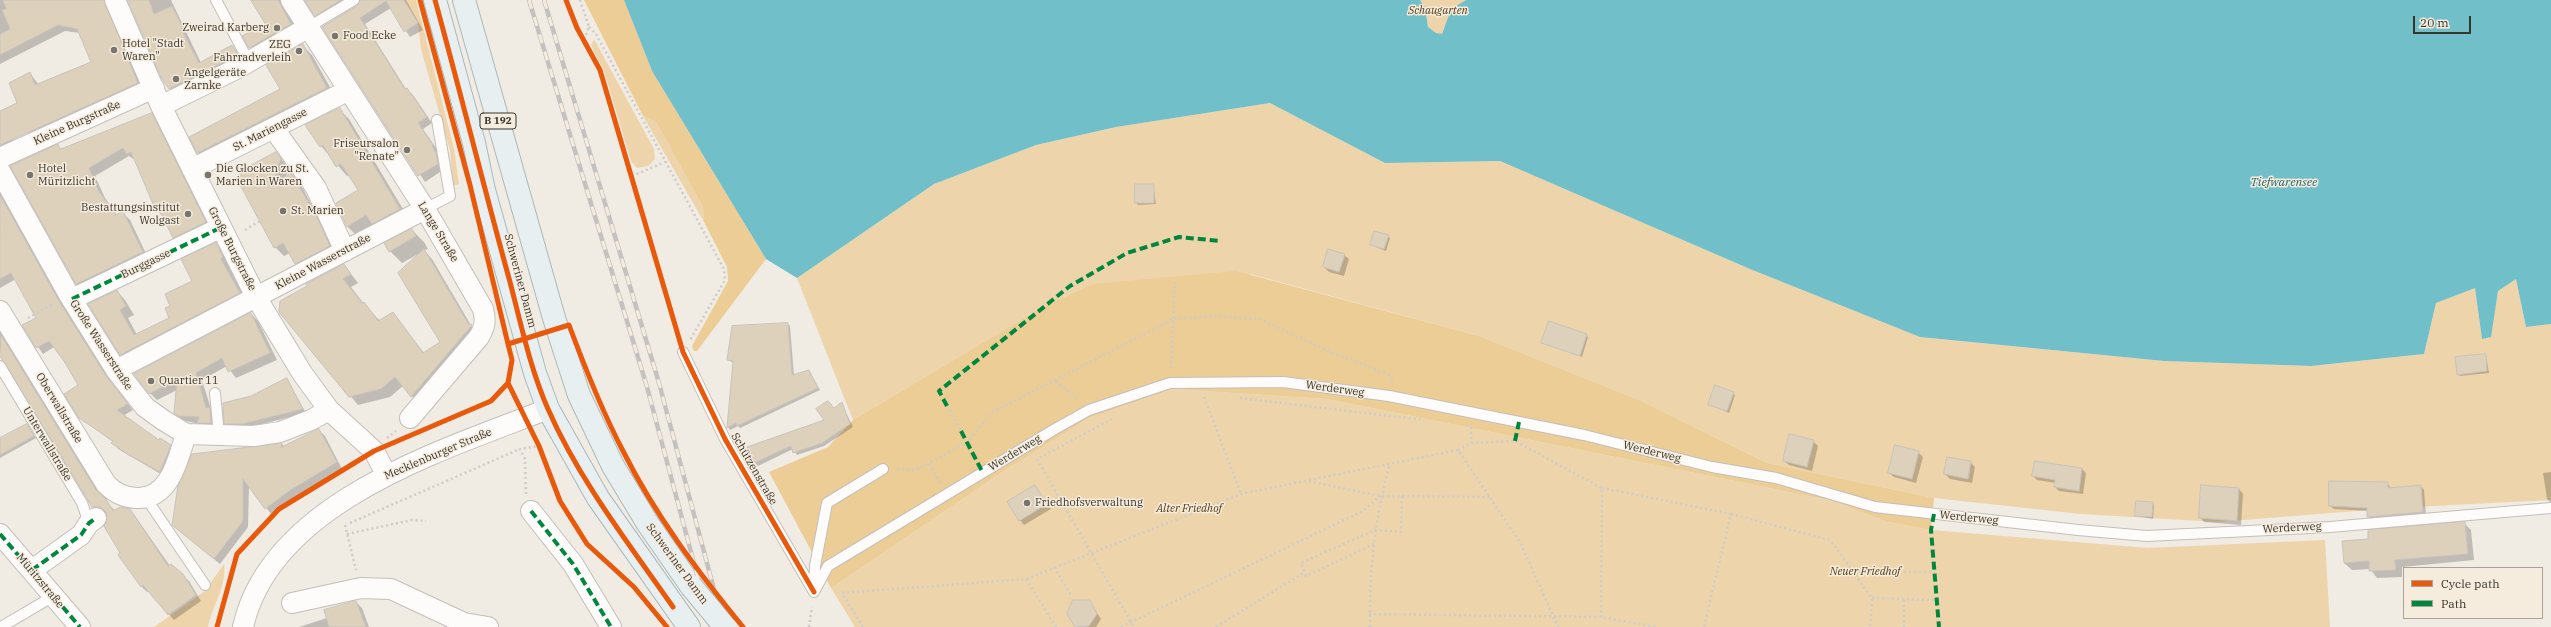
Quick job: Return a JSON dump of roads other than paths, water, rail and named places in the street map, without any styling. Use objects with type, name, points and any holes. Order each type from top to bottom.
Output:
[{"type":"main road","name":"Schweriner Damm","points":[[435,0],[474,143],[490,212],[535,373],[548,409],[598,498],[673,607],[689,627]]},
{"type":"main road","name":"Schweriner Damm","points":[[464,0],[552,311],[579,395],[612,466],[648,524],[691,586],[725,627]]},
{"type":"main road","name":"Mecklenburger Straße","points":[[548,409],[579,395]]},
{"type":"street","name":"Große Burgstraße","points":[[115,0],[158,97],[220,228],[256,297],[302,373],[329,410],[374,451],[386,474]]},
{"type":"street","name":"Lange Straße","points":[[291,0],[347,91],[425,209],[483,309],[486,319],[484,328],[479,337],[410,418]]},
{"type":"street","name":"Kleine Burgstraße","points":[[0,158],[249,62],[307,28]]},
{"type":"street","name":"St. Mariengasse","points":[[192,169],[347,91]]},
{"type":"street","points":[[274,129],[316,188],[345,251]]},
{"type":"street","name":"Große Wasserstraße","points":[[0,171],[71,297],[116,370],[145,407],[186,434]]},
{"type":"street","name":"Kleine Wasserstraße","points":[[116,370],[425,209]]},
{"type":"street","name":"Burggasse","points":[[71,297],[220,228]]},
{"type":"street","name":"Oberwallstraße","points":[[0,311],[106,484],[115,493],[126,497],[146,498]]},
{"type":"street","name":"Mecklenburger Straße","points":[[243,627],[247,609],[270,565],[321,514],[386,474],[548,409]]},
{"type":"street","points":[[146,498],[155,494],[164,487],[176,467],[186,434],[254,436],[280,432],[311,420],[329,410]]},
{"type":"street","points":[[531,511],[573,564],[611,627]]},
{"type":"street","name":"Unterwallstraße","points":[[32,570],[81,535],[92,521]]},
{"type":"street","name":"Müritzstraße","points":[[0,534],[32,570],[52,597],[80,627]]},
{"type":"street","points":[[292,603],[361,588],[391,589],[464,623],[488,627]]},
{"type":"lane","points":[[216,0],[249,62]]},
{"type":"lane","points":[[307,28],[354,0]]},
{"type":"lane","points":[[425,209],[450,196],[438,120]]},
{"type":"lane","name":"Schützenstraße","points":[[683,352],[725,439],[814,592]]},
{"type":"lane","name":"Unterwallstraße","points":[[0,366],[92,521]]},
{"type":"lane","name":"Werderweg","points":[[814,592],[828,566],[1089,410],[1170,383],[1283,382],[1389,396],[1584,435],[1712,467],[1776,478],[1875,507],[2086,531],[2147,536],[2330,526],[2551,508]]},
{"type":"lane","points":[[215,393],[219,435]]},
{"type":"lane","points":[[814,592],[815,566],[827,503],[884,469]]},
{"type":"lane","points":[[146,498],[205,584]]},
{"type":"lane","points":[[5,626],[52,597]]},
{"type":"water","name":"Tiefwarensee","points":[[624,0],[1420,0],[1425,7],[1428,27],[1436,33],[1442,34],[1451,9],[1466,0],[2551,0],[2551,324],[2526,327],[2516,279],[2498,291],[2491,337],[2482,339],[2475,288],[2436,303],[2424,354],[2311,366],[2164,361],[1920,337],[1750,269],[1500,161],[1385,163],[1270,103],[1116,127],[1036,145],[934,184],[797,278],[766,259],[652,71]]},
{"type":"railway","points":[[529,0],[647,387],[711,627]]},
{"type":"railway","points":[[544,0],[659,383],[724,627]]},
{"type":"place","name":"Zweirad Karberg","points":[[277,28]]},
{"type":"place","name":"Food Ecke","points":[[335,36]]},
{"type":"place","name":"Hotel \"Stadt Waren\"","points":[[114,50]]},
{"type":"place","name":"ZEG Fahrradverleih","points":[[299,51]]},
{"type":"place","name":"Angelgeräte Zarnke","points":[[176,79]]},
{"type":"place","name":"Friseursalon \"Renate\"","points":[[407,150]]},
{"type":"place","name":"Hotel Müritzlicht","points":[[30,175]]},
{"type":"place","name":"Die Glocken zu St. Marien in Waren","points":[[208,175]]},
{"type":"place","name":"St. Marien","points":[[283,211]]},
{"type":"place","name":"Bestattungsinstitut Wolgast","points":[[188,214]]},
{"type":"place","name":"Quartier 11","points":[[151,381]]},
{"type":"place","name":"Friedhofsverwaltung","points":[[1027,503]]},
{"type":"park label","name":"Schaugarten","points":[[1438,11]]},
{"type":"park label","name":"Alter Friedhof","points":[[1189,509]]},
{"type":"park label","name":"Neuer Friedhof","points":[[1865,572]]}]
